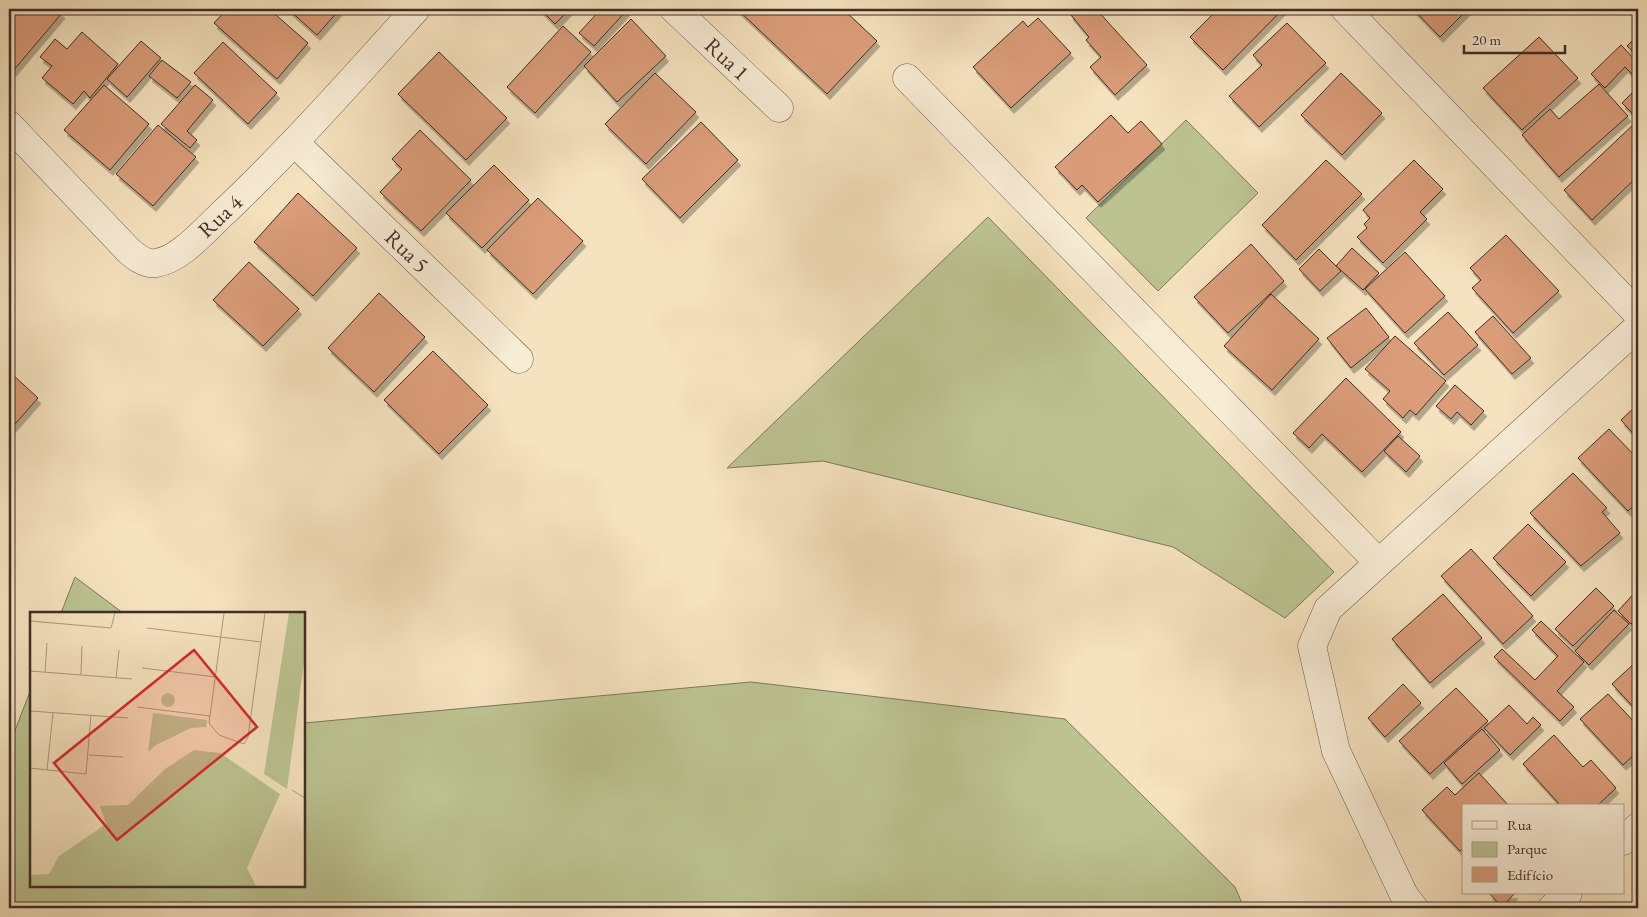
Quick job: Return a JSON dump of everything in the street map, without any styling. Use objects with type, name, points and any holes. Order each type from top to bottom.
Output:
[{"type":"street","name":"Rua 4","points":[[9,125],[129,251],[139,259],[155,264],[185,249],[256,182],[416,9]]},
{"type":"street","name":"Rua 1","points":[[674,9],[779,108]]},
{"type":"street","points":[[1345,9],[1638,314]]},
{"type":"street","points":[[907,78],[1378,562]]},
{"type":"street","name":"Rua 5","points":[[294,143],[519,359]]},
{"type":"street","points":[[1414,908],[1404,895],[1336,751],[1312,646],[1328,609],[1638,327]]},
{"type":"street","points":[[1624,840],[1638,827]]},
{"type":"street","points":[[1552,908],[1567,894]]},
{"type":"green space","points":[[1186,120],[1258,193],[1158,291],[1086,218]]},
{"type":"green space","points":[[988,217],[1334,572],[1285,618],[1173,547],[823,461],[727,468]]},
{"type":"green space","points":[[75,577],[122,612],[61,612]]},
{"type":"green space","points":[[751,682],[1065,719],[1235,887],[1244,908],[9,908],[9,733],[14,733],[30,692],[30,887],[305,887],[305,723]]},
{"type":"building","points":[[9,9],[57,9],[62,13],[13,71],[9,67]]},
{"type":"building","points":[[227,9],[269,9],[308,43],[277,79],[214,23]]},
{"type":"building","points":[[288,9],[340,9],[317,35]]},
{"type":"building","points":[[540,9],[570,9],[555,24]]},
{"type":"building","points":[[601,9],[628,9],[594,46],[579,33]]},
{"type":"building","points":[[737,9],[843,9],[877,41],[827,94]]},
{"type":"building","points":[[1076,9],[1096,9],[1147,65],[1115,95],[1090,67],[1101,57],[1086,40],[1089,37],[1070,14]]},
{"type":"building","points":[[1218,9],[1283,9],[1223,70],[1190,37]]},
{"type":"building","points":[[1413,9],[1468,9],[1440,37]]},
{"type":"building","points":[[1038,18],[1071,53],[1011,108],[973,67],[1023,21],[1028,27]]},
{"type":"building","points":[[631,19],[666,56],[617,102],[584,66]]},
{"type":"building","points":[[1287,23],[1326,63],[1259,127],[1229,96],[1262,65],[1253,55]]},
{"type":"building","points":[[563,26],[591,52],[535,113],[507,87]]},
{"type":"building","points":[[82,32],[118,64],[90,98],[84,91],[73,104],[42,78],[52,66],[40,57],[55,39],[67,49]]},
{"type":"building","points":[[1638,35],[1638,56],[1627,46]]},
{"type":"building","points":[[1539,37],[1578,78],[1522,130],[1483,88]]},
{"type":"building","points":[[141,41],[161,58],[127,97],[107,79]]},
{"type":"building","points":[[223,42],[277,93],[248,124],[194,73]]},
{"type":"building","points":[[1621,45],[1638,63],[1638,80],[1625,67],[1605,88],[1591,74]]},
{"type":"building","points":[[439,52],[507,118],[466,160],[398,94]]},
{"type":"building","points":[[162,60],[191,82],[177,98],[149,76]]},
{"type":"building","points":[[655,73],[696,112],[646,164],[605,124]]},
{"type":"building","points":[[1341,73],[1382,113],[1342,155],[1301,115]]},
{"type":"building","points":[[1599,84],[1628,116],[1559,177],[1522,135],[1550,109],[1559,119]]},
{"type":"building","points":[[104,85],[149,124],[110,170],[64,130]]},
{"type":"building","points":[[195,85],[213,100],[187,131],[197,140],[190,148],[161,124]]},
{"type":"building","points":[[1638,87],[1638,107],[1632,113],[1622,103]]},
{"type":"building","points":[[1111,115],[1128,133],[1141,121],[1162,144],[1098,202],[1082,185],[1077,190],[1055,167]]},
{"type":"building","points":[[701,122],[738,160],[680,218],[642,179]]},
{"type":"building","points":[[1634,124],[1638,129],[1638,176],[1592,220],[1564,190]]},
{"type":"building","points":[[158,125],[196,157],[153,206],[116,174]]},
{"type":"building","points":[[420,130],[471,180],[421,231],[380,192],[402,169],[392,159]]},
{"type":"building","points":[[1326,160],[1362,194],[1296,260],[1262,225]]},
{"type":"building","points":[[1414,160],[1443,189],[1420,212],[1427,219],[1383,263],[1357,237],[1367,228],[1364,224],[1370,218],[1363,210]]},
{"type":"building","points":[[494,165],[529,200],[482,248],[446,213]]},
{"type":"building","points":[[298,193],[357,248],[313,296],[254,242]]},
{"type":"building","points":[[538,198],[583,241],[533,294],[487,250]]},
{"type":"building","points":[[1506,235],[1559,291],[1513,333],[1472,288],[1481,280],[1470,268]]},
{"type":"building","points":[[1251,244],[1284,281],[1228,333],[1194,297]]},
{"type":"building","points":[[1352,248],[1379,273],[1363,290],[1336,266]]},
{"type":"building","points":[[1319,249],[1341,271],[1320,291],[1299,269]]},
{"type":"building","points":[[1405,252],[1445,296],[1405,333],[1365,289]]},
{"type":"building","points":[[249,262],[299,309],[263,346],[213,300]]},
{"type":"building","points":[[379,293],[425,337],[374,392],[328,348]]},
{"type":"building","points":[[1271,294],[1319,339],[1272,390],[1224,346]]},
{"type":"building","points":[[1366,308],[1389,337],[1351,368],[1327,338]]},
{"type":"building","points":[[1448,312],[1478,345],[1444,375],[1414,343]]},
{"type":"building","points":[[1493,316],[1531,358],[1512,374],[1475,332]]},
{"type":"building","points":[[1395,336],[1446,381],[1416,415],[1410,410],[1403,418],[1383,399],[1390,391],[1365,369]]},
{"type":"building","points":[[433,351],[488,405],[439,454],[384,400]]},
{"type":"building","points":[[11,373],[38,398],[9,431],[9,375]]},
{"type":"building","points":[[1346,378],[1401,432],[1362,472],[1322,434],[1309,448],[1293,433]]},
{"type":"building","points":[[1455,385],[1484,411],[1471,425],[1457,412],[1451,419],[1436,406]]},
{"type":"building","points":[[1638,404],[1638,439],[1621,420]]},
{"type":"building","points":[[1609,429],[1638,459],[1638,502],[1628,511],[1578,458]]},
{"type":"building","points":[[1398,436],[1420,456],[1406,472],[1384,451]]},
{"type":"building","points":[[1573,473],[1607,508],[1602,512],[1620,533],[1581,566],[1530,513]]},
{"type":"building","points":[[1528,524],[1566,562],[1531,596],[1493,558]]},
{"type":"building","points":[[1471,549],[1533,616],[1503,644],[1441,576]]},
{"type":"building","points":[[1596,588],[1614,606],[1573,646],[1555,629]]},
{"type":"building","points":[[1638,589],[1638,616],[1631,624],[1618,611]]},
{"type":"building","points":[[1443,594],[1482,638],[1430,683],[1392,639]]},
{"type":"building","points":[[1614,610],[1629,624],[1589,665],[1575,651]]},
{"type":"building","points":[[1541,621],[1584,662],[1557,691],[1574,707],[1560,721],[1494,657],[1502,649],[1535,680],[1558,656],[1532,630]]},
{"type":"building","points":[[1638,660],[1638,712],[1612,684]]},
{"type":"building","points":[[1403,684],[1421,703],[1385,737],[1368,718]]},
{"type":"building","points":[[1456,688],[1488,721],[1430,774],[1399,741]]},
{"type":"building","points":[[1608,694],[1638,726],[1638,751],[1623,765],[1580,719]]},
{"type":"building","points":[[1509,705],[1527,724],[1533,717],[1541,725],[1510,755],[1484,728]]},
{"type":"building","points":[[1482,729],[1500,750],[1462,784],[1444,763]]},
{"type":"building","points":[[1554,735],[1583,767],[1591,760],[1616,788],[1599,804],[1559,804],[1523,764]]},
{"type":"building","points":[[1479,773],[1507,804],[1462,804],[1462,849],[1460,851],[1422,810],[1447,787],[1455,795]]},
{"type":"building","points":[[1490,894],[1514,894],[1502,907]]}]
